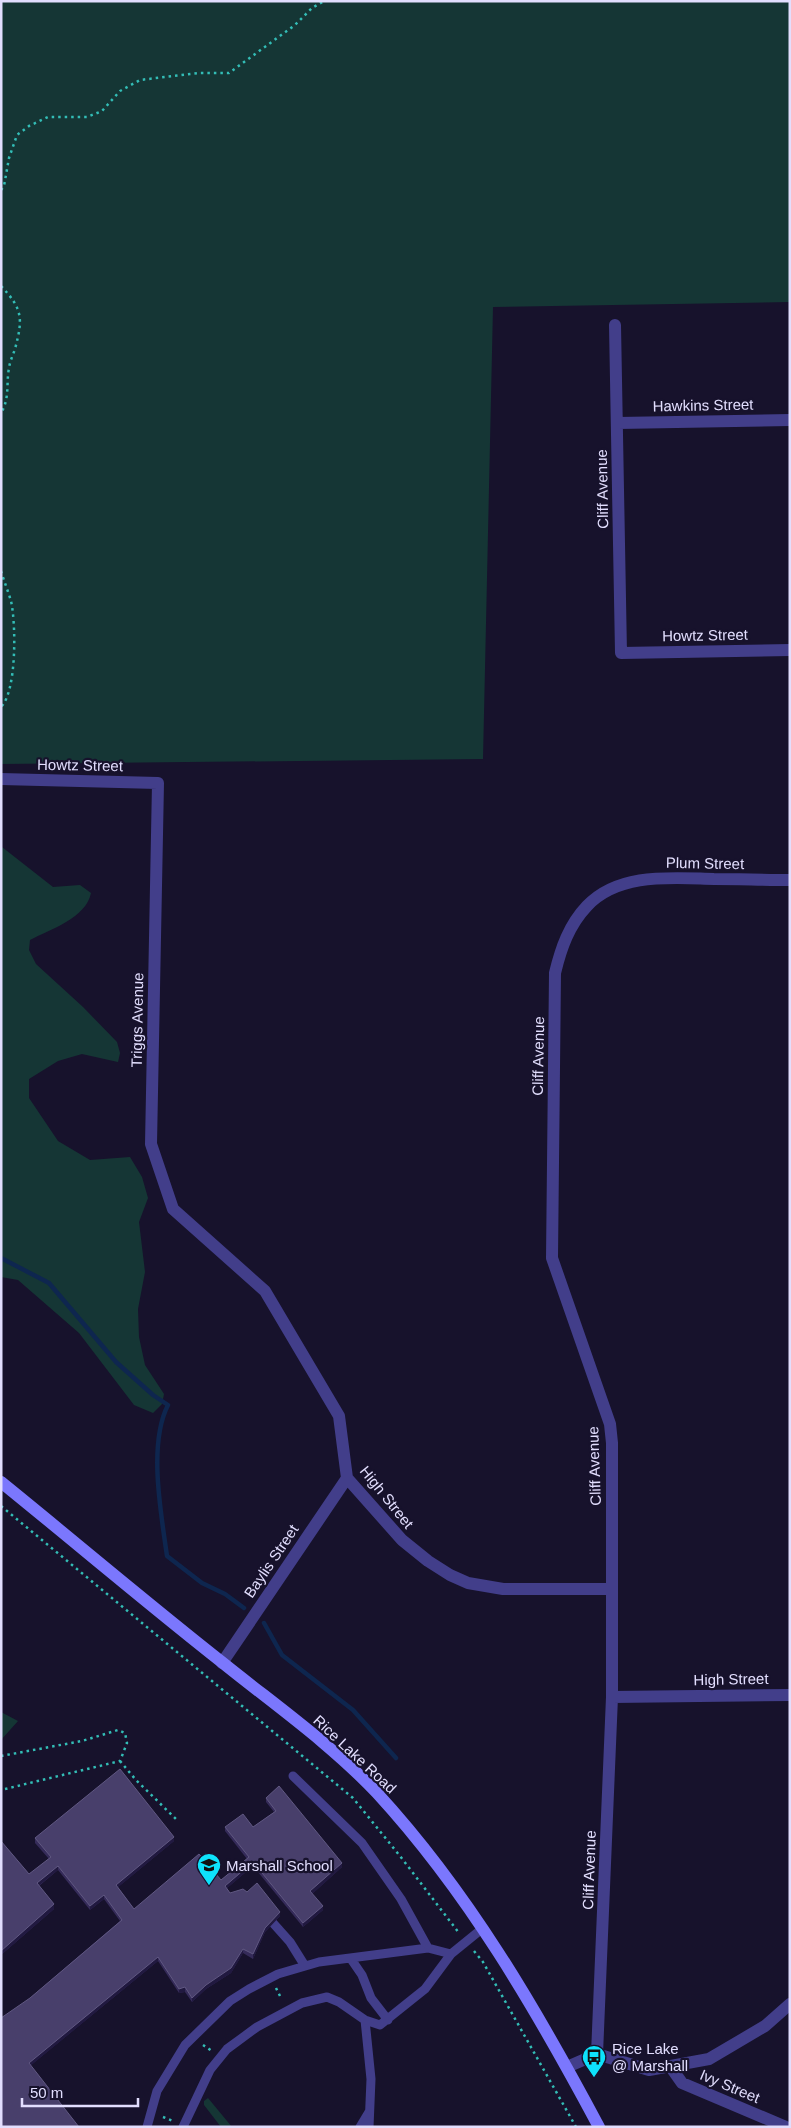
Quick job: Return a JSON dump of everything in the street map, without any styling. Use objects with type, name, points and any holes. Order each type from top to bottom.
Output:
[{"type":"main road","name":"Rice Lake Road","points":[[1,1482],[222,1663],[322,1742],[375,1792],[432,1857],[483,1928],[567,2067],[599,2127]]},
{"type":"street","name":"Cliff Avenue","points":[[615,325],[621,653]]},
{"type":"street","name":"Hawkins Street","points":[[618,423],[790,420]]},
{"type":"street","name":"Howtz Street","points":[[621,653],[790,650]]},
{"type":"street","name":"Howtz Street","points":[[1,780],[158,783]]},
{"type":"street","name":"Triggs Avenue","points":[[158,783],[152,1144],[173,1209],[207,1238]]},
{"type":"street","name":"Plum Street","points":[[622,885],[655,878],[790,880]]},
{"type":"street","name":"Cliff Avenue","points":[[597,2054],[612,1697],[612,1443],[610,1424],[552,1258],[555,973],[561,948],[573,925],[588,904],[622,885]]},
{"type":"street","name":"High Street","points":[[207,1238],[265,1291],[339,1416],[347,1478],[402,1540],[428,1561],[450,1575],[468,1583],[503,1588],[611,1588]]},
{"type":"street","name":"Baylis Street","points":[[222,1663],[347,1478]]},
{"type":"street","name":"High Street","points":[[612,1697],[790,1695]]},
{"type":"street","points":[[567,2067],[597,2054],[649,2070],[709,2059],[765,2026],[790,2004]]},
{"type":"street","name":"Ivy Street","points":[[670,2066],[682,2084],[786,2127]]},
{"type":"lane","points":[[293,1776],[362,1843],[401,1899],[428,1948]]},
{"type":"lane","points":[[273,1922],[290,1942],[305,1966]]},
{"type":"lane","points":[[183,2127],[210,2070],[219,2057],[257,2027],[302,2003],[327,1997],[339,2002],[364,2020],[380,2024],[388,2020],[425,1989],[451,1954],[483,1928]]},
{"type":"lane","points":[[147,2127],[157,2091],[184,2045],[230,2001],[249,1989],[278,1974],[319,1962],[428,1948],[451,1954]]},
{"type":"lane","points":[[351,1959],[362,1975],[370,1998],[388,2020]]},
{"type":"lane","points":[[364,2020],[371,2079],[369,2127]]},
{"type":"lane","points":[[360,2127],[369,2112]]},
{"type":"path","points":[[1,190],[4,186],[9,158],[17,135],[29,126],[48,117],[87,117],[102,111],[120,91],[140,80],[198,73],[228,74],[295,24],[312,8],[324,1]]},
{"type":"path","points":[[1,286],[16,303],[20,325],[9,368],[7,398],[1,413]]},
{"type":"path","points":[[1,571],[11,602],[14,628],[11,687],[1,707]]},
{"type":"path","points":[[1,1506],[353,1798],[406,1863],[455,1929]]},
{"type":"path","points":[[1,1756],[82,1741],[118,1730],[125,1733],[126,1743],[120,1761]]},
{"type":"path","points":[[1,1790],[120,1761]]},
{"type":"path","points":[[120,1761],[136,1780],[178,1820]]},
{"type":"path","points":[[478,1958],[483,1962],[576,2127]]},
{"type":"path","points":[[276,1988],[280,1996]]},
{"type":"path","points":[[203,2045],[215,2054]]},
{"type":"path","points":[[163,2117],[174,2121]]},
{"type":"green space","points":[[1,1],[790,1],[790,302],[493,307],[483,759],[1,764]]},
{"type":"green space","points":[[1,842],[2,847],[53,887],[80,885],[91,893],[88,902],[75,916],[30,940],[29,950],[36,964],[83,1007],[117,1042],[120,1053],[118,1062],[82,1054],[58,1061],[29,1079],[29,1098],[58,1141],[90,1160],[130,1157],[142,1177],[148,1198],[139,1222],[145,1272],[138,1309],[139,1337],[145,1365],[164,1394],[162,1404],[153,1413],[134,1405],[79,1333],[18,1280],[1,1277]]},
{"type":"green space","points":[[1,1712],[18,1721],[1,1740]]},
{"type":"green space","points":[[208,2098],[232,2127],[221,2127],[204,2105],[204,2101]]},
{"type":"building","name":"Marshall School","points":[[120,1769],[174,1837],[116,1885],[134,1909],[199,1854],[221,1880],[249,1857],[225,1827],[243,1814],[253,1827],[276,1811],[266,1798],[279,1786],[342,1863],[310,1891],[323,1906],[303,1923],[253,1862],[225,1886],[230,1893],[243,1889],[247,1892],[257,1883],[280,1912],[265,1928],[253,1954],[243,1949],[231,1968],[206,1985],[192,1998],[185,1987],[179,1989],[158,1957],[29,2063],[79,2127],[1,2127],[1,2018],[30,1998],[122,1920],[104,1895],[90,1906],[58,1866],[37,1883],[54,1904],[1,1951],[1,1841],[29,1874],[51,1857],[35,1838]]},
{"type":"waterway","points":[[1,1258],[49,1283],[116,1362],[153,1395],[168,1405],[162,1421],[157,1459],[159,1500],[167,1556],[202,1583],[225,1594],[244,1608]]},
{"type":"waterway","points":[[264,1623],[282,1655],[353,1710],[396,1758]]},
{"type":"place","name":"Marshall School","points":[[209,1886]]},
{"type":"place","name":"Rice Lake @ Marshall","points":[[594,2078]]}]
